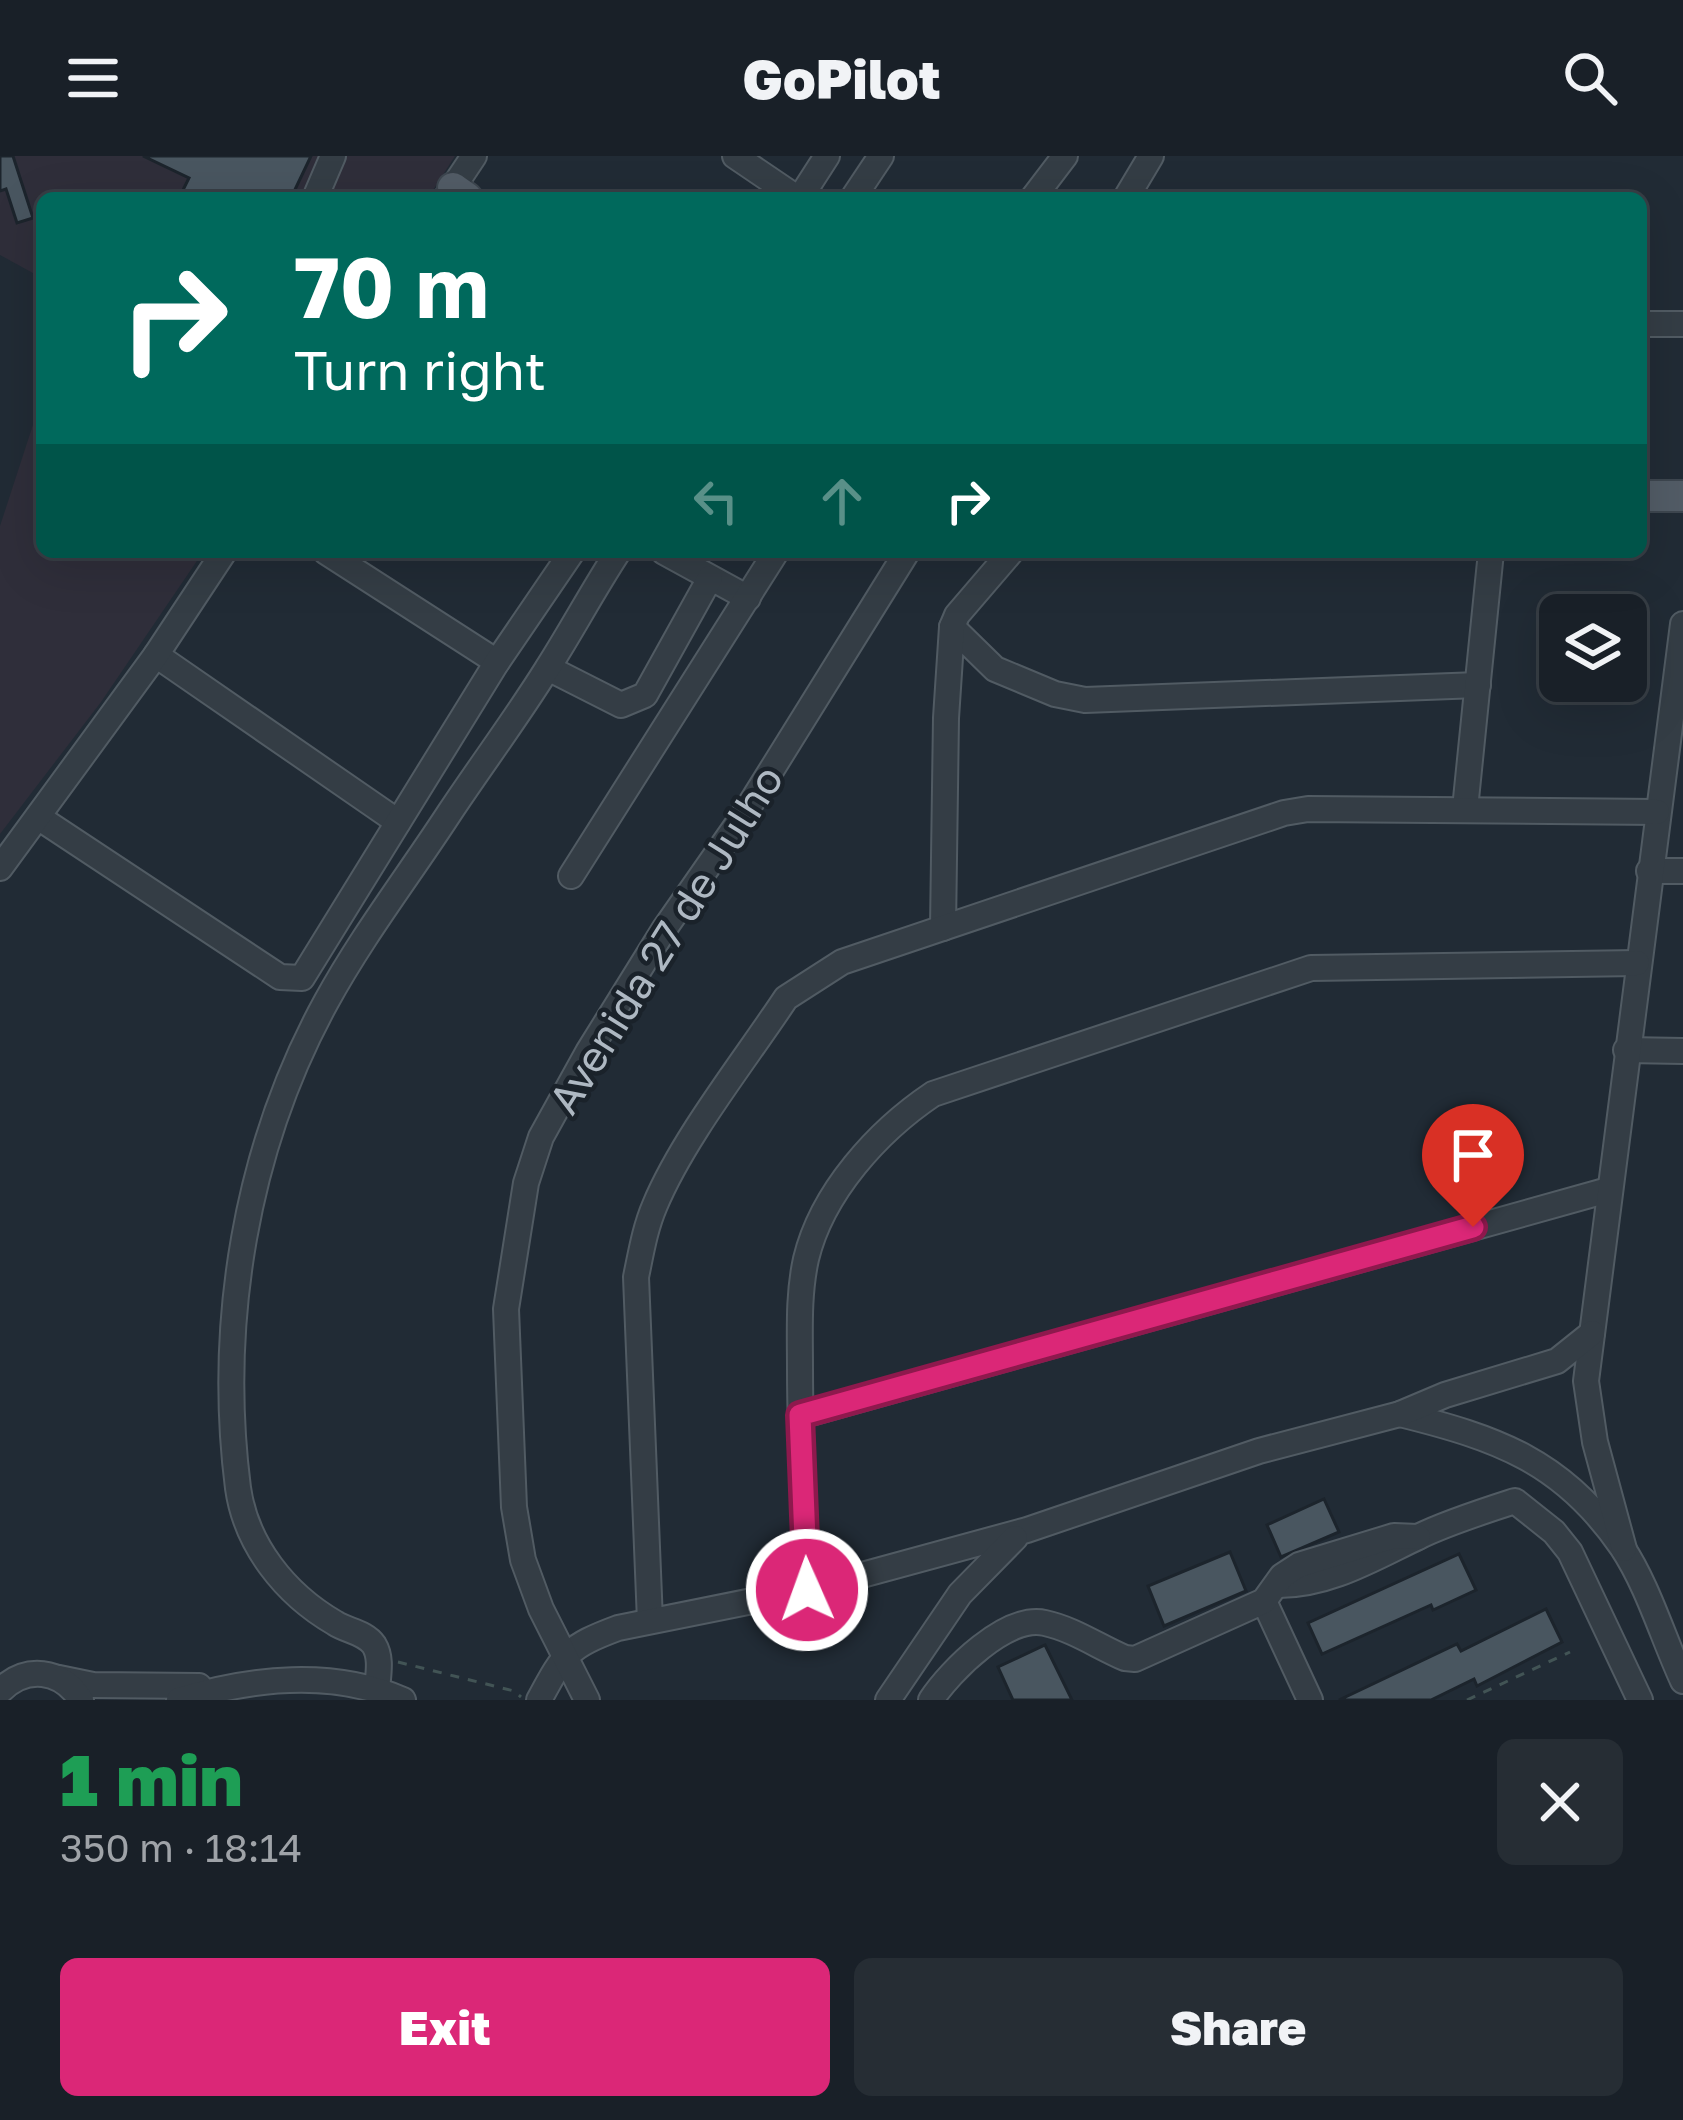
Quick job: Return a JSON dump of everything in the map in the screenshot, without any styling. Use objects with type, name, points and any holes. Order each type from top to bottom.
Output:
[{"type":"main road","points":[[1647,496],[1683,496]]},
{"type":"street","points":[[318,192],[333,156]]},
{"type":"street","points":[[456,192],[474,156]]},
{"type":"street","points":[[735,156],[789,192]]},
{"type":"street","points":[[802,192],[827,156]]},
{"type":"street","points":[[857,192],[880,156]]},
{"type":"street","points":[[1038,192],[1065,156]]},
{"type":"street","points":[[1130,192],[1151,156]]},
{"type":"street","points":[[1647,324],[1683,324]]},
{"type":"street","points":[[0,868],[156,655],[220,558]]},
{"type":"street","points":[[335,558],[497,662]]},
{"type":"street","points":[[38,817],[280,977],[302,978],[497,662],[568,558]]},
{"type":"street","points":[[376,1690],[379,1658],[370,1640],[328,1620],[280,1577],[250,1539],[245,1524],[234,1444],[232,1379],[245,1231],[257,1174],[314,1024],[340,977],[548,668],[614,558]]},
{"type":"street","points":[[675,558],[748,598]]},
{"type":"street","points":[[571,876],[772,558]]},
{"type":"street","name":"Avenida 27 de Julho","points":[[587,1700],[523,1559],[514,1507],[506,1309],[526,1183],[541,1138],[588,1052],[904,558]]},
{"type":"street","points":[[943,928],[952,627],[1006,558]]},
{"type":"street","points":[[1465,809],[1490,558]]},
{"type":"street","points":[[548,668],[621,705],[636,701],[645,695],[710,578]]},
{"type":"street","points":[[1683,625],[1586,1381],[1595,1442],[1624,1549],[1683,1681]]},
{"type":"street","points":[[952,627],[995,669],[1055,694],[1085,700],[1478,685]]},
{"type":"street","points":[[156,655],[398,821]]},
{"type":"street","points":[[650,1621],[636,1277],[655,1205],[677,1163],[786,998],[842,962],[1284,813],[1308,808],[1657,812]]},
{"type":"street","points":[[1649,871],[1683,871]]},
{"type":"street","points":[[807,1590],[800,1295],[816,1233],[838,1192],[885,1128],[932,1094],[1311,968],[1637,963]]},
{"type":"street","points":[[1626,1050],[1683,1052]]},
{"type":"street","points":[[800,1415],[1608,1190]]},
{"type":"street","points":[[539,1700],[564,1654],[589,1639],[650,1621],[807,1590],[1027,1530],[1259,1451],[1400,1414],[1557,1361],[1592,1333]]},
{"type":"street","points":[[1557,1361],[1586,1381]]},
{"type":"street","points":[[1470,1388],[1466,1404],[1470,1432]]},
{"type":"street","points":[[1400,1414],[1470,1432],[1527,1454],[1580,1496],[1624,1549]]},
{"type":"street","points":[[931,1700],[964,1658],[1028,1623],[1043,1622],[1135,1659],[1271,1593],[1282,1576],[1299,1565],[1394,1536],[1418,1537],[1515,1501],[1533,1488],[1547,1467]]},
{"type":"street","points":[[1580,1496],[1600,1492],[1608,1483]]},
{"type":"street","points":[[1515,1501],[1554,1532],[1570,1552],[1640,1700]]},
{"type":"street","points":[[889,1700],[960,1594],[994,1556],[1027,1530]]},
{"type":"street","points":[[1271,1593],[1310,1700]]},
{"type":"street","points":[[0,1665],[93,1685],[219,1687],[297,1680],[376,1690],[404,1700]]},
{"type":"street","points":[[0,1691],[9,1683],[46,1676],[81,1700]]},
{"type":"street","points":[[179,1700],[219,1687]]},
{"type":"path","points":[[1467,1700],[1570,1652]]},
{"type":"path","points":[[379,1658],[514,1691],[525,1700]]},
{"type":"shaded area","points":[[0,156],[455,156],[432,192],[36,192],[36,275],[0,255]]},
{"type":"shaded area","points":[[36,415],[36,558],[199,558],[101,702],[0,834],[0,526]]},
{"type":"building","points":[[0,156],[13,156],[33,218],[17,223],[6,189],[0,191]]},
{"type":"building","points":[[143,156],[311,156],[294,192],[187,192],[183,190],[189,178]]},
{"type":"building","points":[[1324,1499],[1339,1532],[1281,1557],[1267,1525]]},
{"type":"building","points":[[1230,1552],[1246,1591],[1164,1626],[1148,1586]]},
{"type":"building","points":[[1459,1554],[1476,1590],[1322,1654],[1308,1623]]},
{"type":"building","points":[[1546,1609],[1562,1642],[1477,1686],[1474,1679],[1431,1700],[1339,1700],[1457,1644],[1461,1651]]},
{"type":"building","points":[[1045,1645],[1072,1700],[1013,1700],[998,1667]]},
{"type":"route","points":[[807,1590],[800,1415],[1473,1227]]}]
